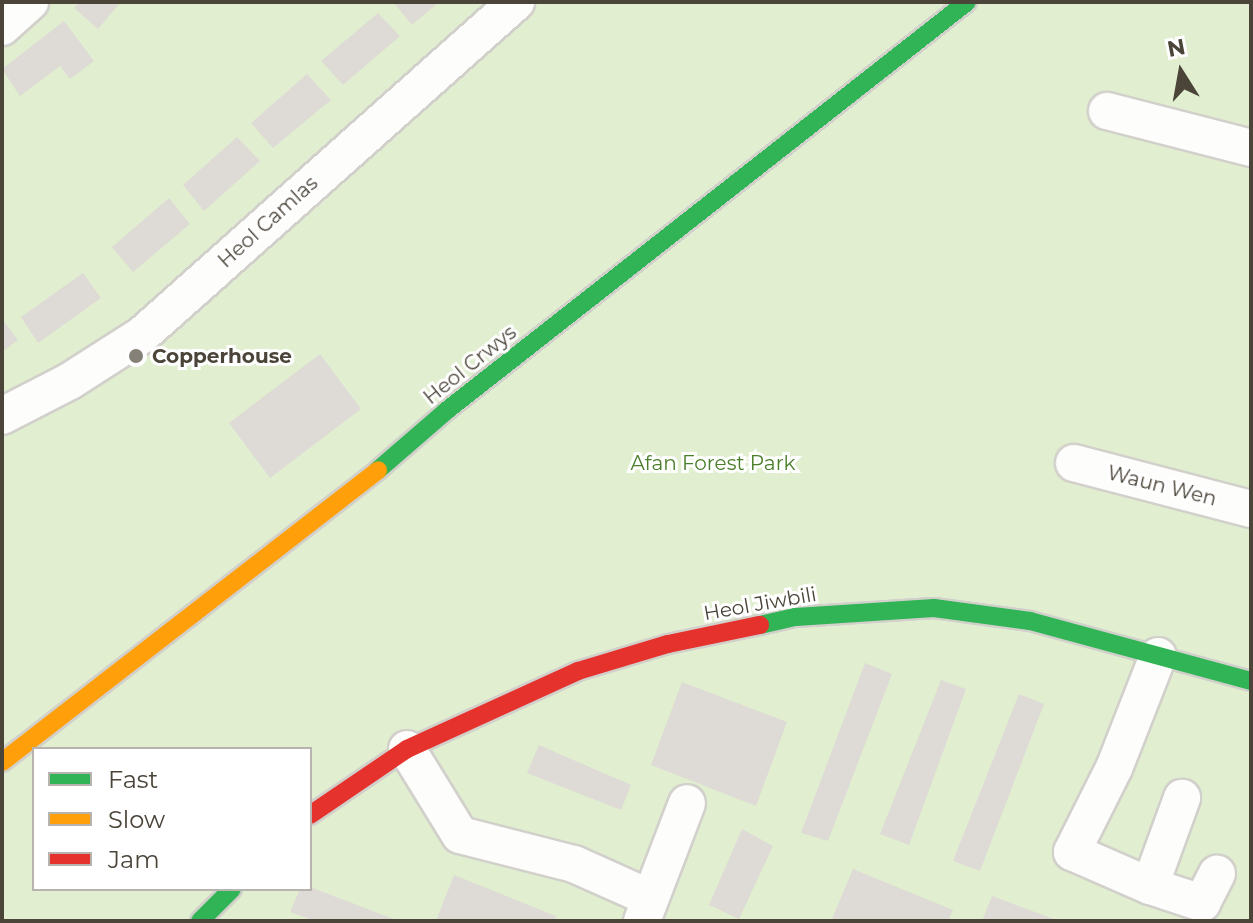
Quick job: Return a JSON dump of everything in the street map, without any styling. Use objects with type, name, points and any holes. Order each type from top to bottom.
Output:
[{"type":"street","points":[[2,27],[30,2]]},
{"type":"street","name":"Heol Camlas","points":[[2,416],[70,381],[142,335],[516,2]]},
{"type":"street","name":"Heol Crwys","points":[[2,762],[350,495],[446,411],[967,2]]},
{"type":"street","points":[[1107,111],[1251,148]]},
{"type":"street","name":"Waun Wen","points":[[1074,463],[1251,509]]},
{"type":"street","name":"Heol Jiwbili","points":[[312,814],[407,749],[578,671],[668,644],[796,617],[934,608],[1030,621],[1251,681]]},
{"type":"street","points":[[1158,656],[1114,768],[1072,852],[1150,886],[1202,903],[1217,874]]},
{"type":"street","points":[[407,749],[460,835],[574,864],[646,910],[687,803]]},
{"type":"street","points":[[1150,886],[1182,798]]},
{"type":"street","points":[[200,921],[230,891]]},
{"type":"green space","name":"Afan Forest Park","points":[[2,2],[1251,2],[1251,921],[2,921]]},
{"type":"building","points":[[79,2],[121,2],[98,29],[74,8]]},
{"type":"building","points":[[393,2],[439,2],[412,25]]},
{"type":"building","points":[[378,13],[400,36],[343,85],[321,61]]},
{"type":"building","points":[[64,21],[94,61],[70,79],[60,66],[20,96],[2,69]]},
{"type":"building","points":[[307,74],[331,100],[273,148],[251,123]]},
{"type":"building","points":[[237,137],[260,161],[204,211],[183,185]]},
{"type":"building","points":[[169,198],[190,224],[133,272],[112,247]]},
{"type":"building","points":[[83,273],[101,298],[38,343],[21,317]]},
{"type":"building","points":[[2,319],[18,340],[2,352]]},
{"type":"building","points":[[320,354],[361,409],[270,478],[229,423]]},
{"type":"building","points":[[865,663],[892,674],[828,841],[801,833]]},
{"type":"building","points":[[941,680],[966,689],[909,845],[880,834]]},
{"type":"building","points":[[682,682],[787,722],[756,806],[651,765]]},
{"type":"building","points":[[1019,694],[1044,704],[980,871],[953,861]]},
{"type":"building","points":[[539,745],[631,785],[621,810],[527,773]]},
{"type":"building","points":[[742,829],[773,846],[739,919],[709,905]]},
{"type":"building","points":[[853,869],[953,910],[948,921],[831,921]]},
{"type":"building","points":[[454,875],[556,916],[554,921],[436,921]]},
{"type":"building","points":[[312,888],[399,921],[315,921],[290,912],[299,891],[312,891]]},
{"type":"building","points":[[992,896],[1059,921],[982,921]]},
{"type":"traffic: fast","points":[[378,470],[446,411],[967,2]]},
{"type":"traffic: fast","points":[[760,625],[796,617],[934,608],[1030,621],[1251,681]]},
{"type":"traffic: fast","points":[[200,921],[230,891]]},
{"type":"traffic: slow","points":[[2,762],[378,470]]},
{"type":"traffic: jam","points":[[312,814],[407,749],[578,671],[668,644],[760,625]]},
{"type":"place","name":"Copperhouse","points":[[136,356]]}]
